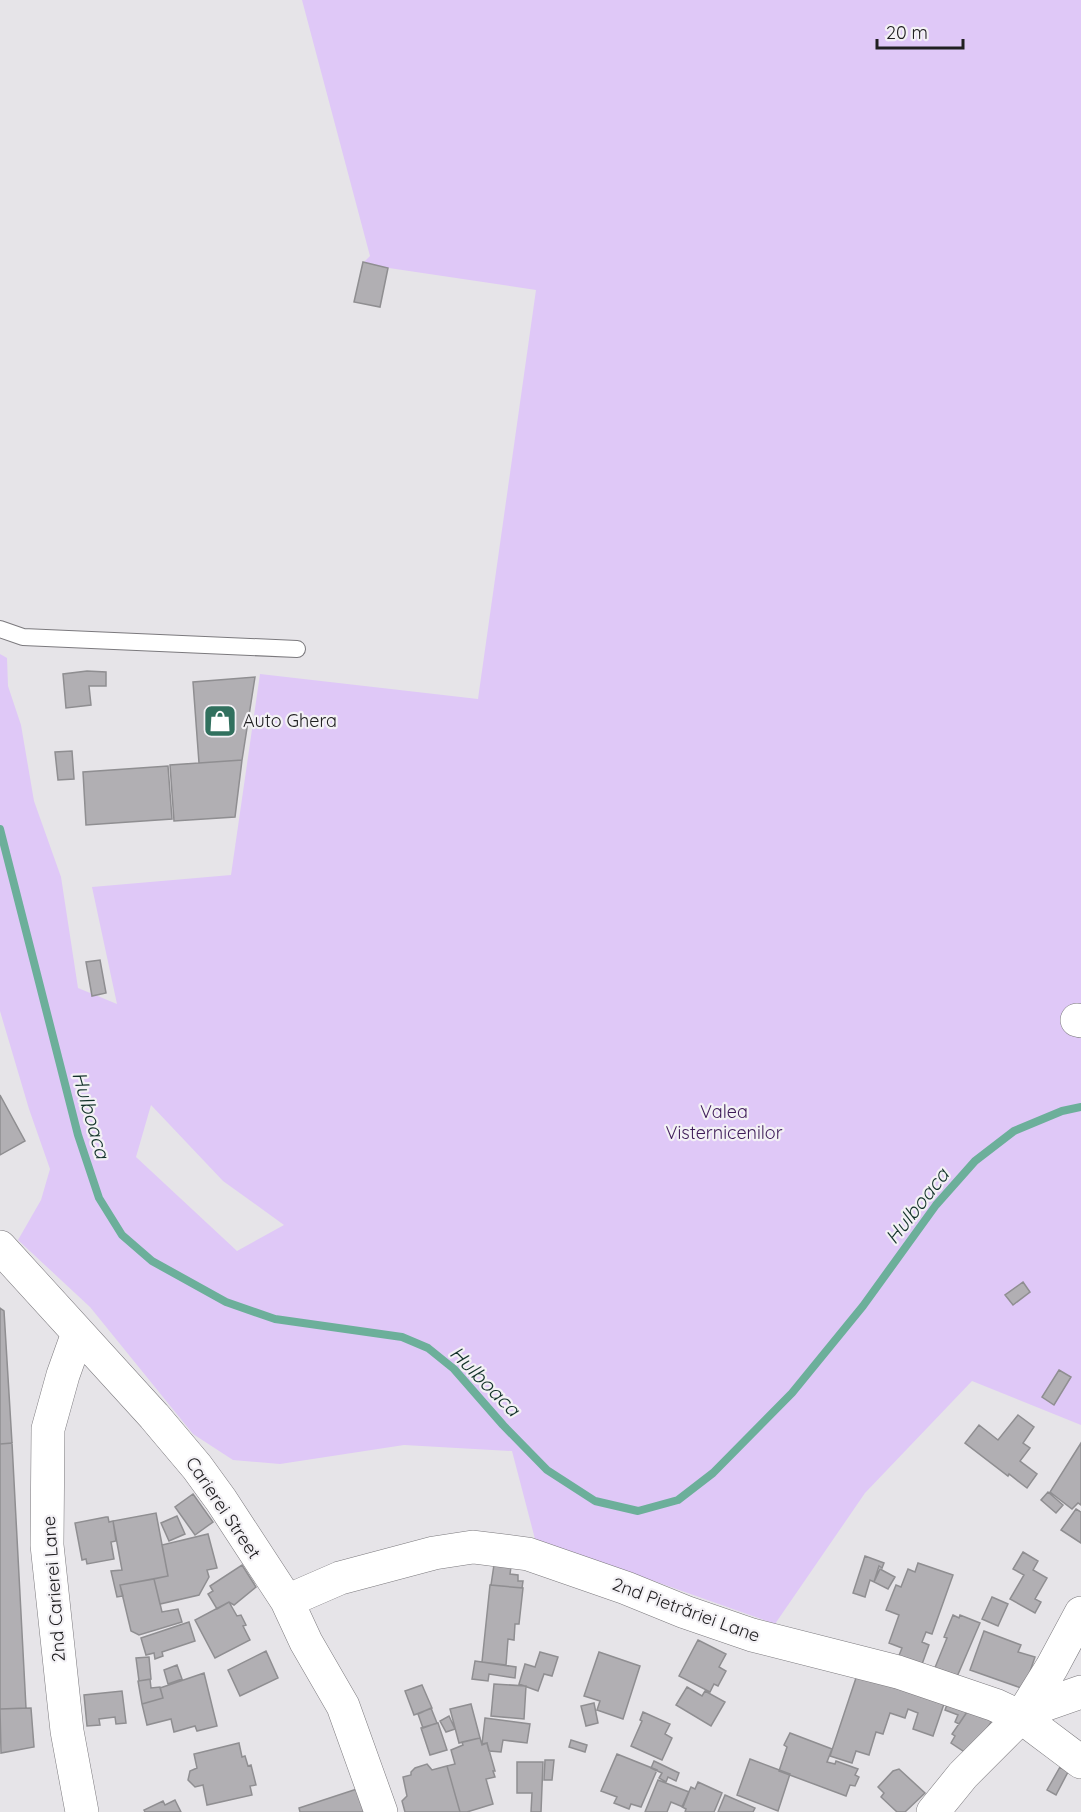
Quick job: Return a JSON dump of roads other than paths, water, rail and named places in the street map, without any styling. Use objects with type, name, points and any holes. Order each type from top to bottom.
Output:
[{"type":"street","name":"Carierei Street","points":[[0,1247],[197,1467],[287,1601],[306,1642],[343,1706],[381,1812]]},
{"type":"street","name":"2nd Carierei Lane","points":[[78,1333],[48,1429],[48,1545],[67,1731],[82,1812]]},
{"type":"street","name":"2nd Pietrăriei Lane","points":[[287,1601],[340,1578],[434,1553],[473,1547],[528,1554],[752,1635],[898,1672],[975,1698],[1021,1717],[1081,1762]]},
{"type":"street","points":[[933,1812],[963,1775],[1021,1717],[1052,1667],[1081,1613]]},
{"type":"street","points":[[1021,1717],[1044,1704],[1081,1692]]},
{"type":"lane","points":[[0,629],[23,637],[297,649]]},
{"type":"waterway","name":"Hulboaca","points":[[0,829],[78,1135],[99,1198],[122,1235],[152,1261],[226,1302],[275,1319],[402,1337],[428,1348],[454,1369],[503,1425],[547,1470],[595,1501],[638,1511],[678,1500],[713,1473],[792,1393],[863,1306],[936,1205],[975,1161],[1014,1131],[1062,1111],[1081,1107]]},
{"type":"place","name":"Auto Ghera","points":[[220,721]]},
{"type":"park label","name":"Valea Visternicenilor","points":[[724,1122]]}]
